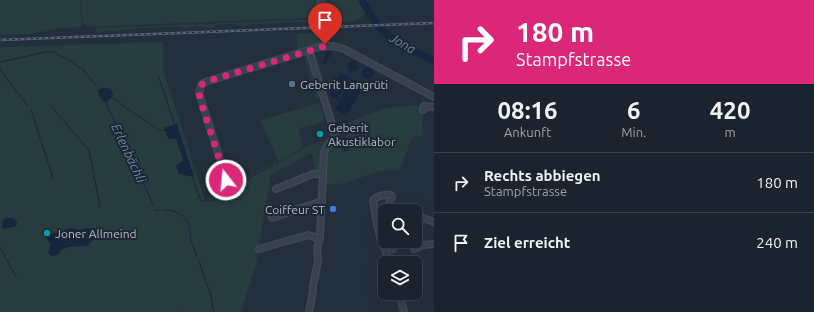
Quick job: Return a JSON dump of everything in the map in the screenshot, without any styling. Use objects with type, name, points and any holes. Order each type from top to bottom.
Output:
[{"type":"street","points":[[321,0],[325,46]]},
{"type":"street","points":[[223,168],[200,99],[199,93],[201,85],[205,82],[309,50],[325,46],[333,46],[344,49],[434,97]]},
{"type":"street","points":[[309,50],[335,134],[333,141],[324,151],[320,239],[317,247],[318,261],[309,312]]},
{"type":"street","points":[[422,110],[424,106],[434,107]]},
{"type":"street","points":[[276,189],[313,174],[323,174]]},
{"type":"street","points":[[387,256],[381,241],[373,202],[374,199],[391,195],[392,198],[389,204]]},
{"type":"street","points":[[272,218],[322,201]]},
{"type":"street","points":[[422,218],[434,222]]},
{"type":"street","points":[[259,249],[308,235],[320,239]]},
{"type":"street","points":[[414,249],[424,245],[434,244]]},
{"type":"street","points":[[401,300],[404,312]]},
{"type":"green space","points":[[0,0],[80,0],[82,25],[79,27],[55,29],[33,34],[0,35]]},
{"type":"green space","points":[[81,0],[319,0],[320,19],[305,18],[89,27],[83,22]]},
{"type":"green space","points":[[323,0],[357,0],[365,13],[359,20],[350,22],[325,18]]},
{"type":"green space","points":[[313,20],[310,23],[289,22],[242,26],[232,24],[216,25],[210,28],[198,26],[186,28],[138,28],[118,31],[106,30],[105,32],[98,33],[95,28],[272,21]]},
{"type":"green space","points":[[322,33],[322,41],[320,44],[298,50],[297,34]]},
{"type":"green space","points":[[163,42],[163,69],[205,201],[275,162],[277,164],[308,146],[331,138],[335,134],[339,136],[343,152],[349,151],[344,127],[350,122],[384,108],[424,106],[422,120],[424,135],[412,137],[400,170],[380,171],[345,183],[327,185],[326,164],[322,164],[322,171],[315,171],[312,153],[271,174],[256,264],[241,312],[0,312],[0,47]],"holes":[[[176,124],[194,177],[183,160],[177,140],[173,138]]]},
{"type":"green space","points":[[306,54],[310,59],[307,60],[317,91],[319,91],[320,95],[318,98],[315,98],[314,95],[315,94],[304,56],[298,58],[298,56]]},
{"type":"green space","points":[[320,103],[325,121],[298,129],[303,147],[279,162],[260,120]]},
{"type":"green space","points":[[385,202],[389,203],[378,204],[378,213],[376,214],[376,204]]},
{"type":"water","points":[[327,51],[332,51],[332,54],[327,60],[327,63],[323,65],[323,60]]},
{"type":"water","points":[[351,61],[355,61],[357,62],[357,70],[351,71],[348,68],[348,64]]},
{"type":"water","points":[[368,67],[372,69],[374,73],[372,77],[368,79],[364,77],[362,73],[364,69]]},
{"type":"water","points":[[340,73],[350,77],[338,100],[329,95]]},
{"type":"water","points":[[351,78],[364,85],[347,116],[335,109]]},
{"type":"water","points":[[102,88],[111,89],[113,94],[106,103],[101,99],[99,94],[98,90]]},
{"type":"water","points":[[177,124],[194,177],[179,174],[176,166],[183,160],[180,148],[177,140],[173,138],[169,140],[164,128]]},
{"type":"water","points":[[14,218],[17,222],[16,226],[4,229],[2,227],[2,222],[4,219]]},
{"type":"water","points":[[71,228],[80,230],[88,228],[96,232],[97,237],[87,246],[68,247],[61,250],[58,255],[52,256],[48,254],[50,244],[47,239],[48,235]]},
{"type":"waterway","name":"Jona","points":[[362,0],[374,20],[388,35],[400,44],[434,61]]},
{"type":"waterway","points":[[0,62],[46,52],[54,52],[83,69],[96,86]]},
{"type":"waterway","points":[[0,70],[28,106]]},
{"type":"waterway","points":[[158,75],[175,126]]},
{"type":"waterway","points":[[112,97],[159,130],[165,130]]},
{"type":"waterway","name":"Erlenbächli","points":[[106,103],[153,204]]},
{"type":"waterway","points":[[50,105],[89,150],[100,207]]},
{"type":"waterway","points":[[31,110],[53,178]]},
{"type":"waterway","points":[[233,188],[274,164]]},
{"type":"waterway","points":[[192,176],[201,201],[211,201],[229,190]]},
{"type":"waterway","name":"Erlenbächli","points":[[155,209],[160,210]]},
{"type":"waterway","name":"Erlenbächli","points":[[163,210],[175,211],[185,218],[189,225],[191,241],[197,256]]},
{"type":"waterway","points":[[0,247],[16,277]]},
{"type":"waterway","name":"Erlenbächli","points":[[199,261],[205,280]]},
{"type":"waterway","name":"Erlenbächli","points":[[206,282],[210,292],[214,312]]},
{"type":"railway","points":[[0,40],[434,23]]},
{"type":"place","name":"Geberit Langrüti","points":[[292,84]]},
{"type":"place","name":"Geberit Akustiklabor","points":[[320,134]]},
{"type":"place","name":"Coiffeur ST","points":[[333,209]]},
{"type":"place","name":"Joner Allmeind","points":[[47,233]]},
{"type":"route","points":[[226,180],[200,99],[199,90],[201,85],[205,82],[325,46],[325,44]]}]
